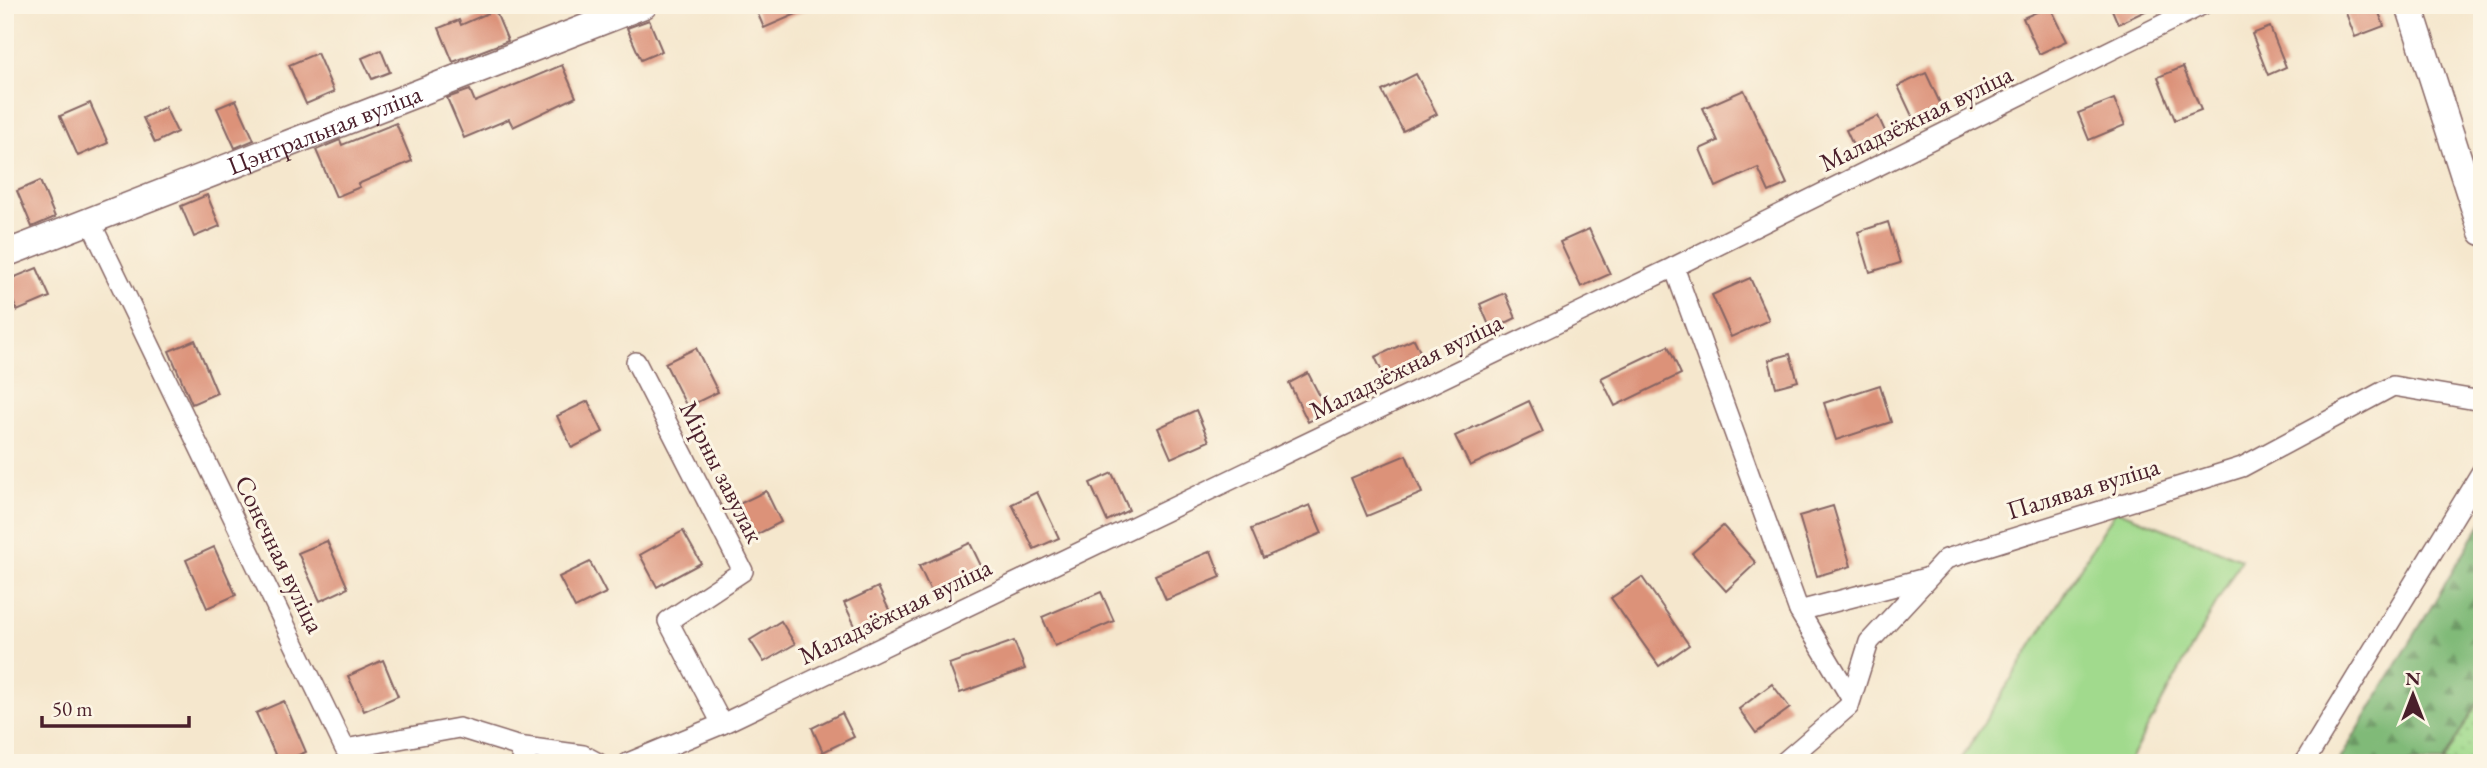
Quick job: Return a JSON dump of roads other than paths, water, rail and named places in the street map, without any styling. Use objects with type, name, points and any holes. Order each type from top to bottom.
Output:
[{"type":"street","name":"Цэнтральная вуліца","points":[[5,254],[643,5]]},
{"type":"street","name":"Маладзёжная вуліца","points":[[628,763],[722,724],[1674,267],[2202,5]]},
{"type":"street","points":[[2409,5],[2482,232]]},
{"type":"street","name":"Сонечная вуліца","points":[[90,222],[345,749],[459,728],[522,755],[583,755],[598,763]]},
{"type":"street","points":[[1674,267],[1799,611],[1852,698]]},
{"type":"street","name":"Мірны завулак","points":[[636,362],[743,571],[668,621],[722,724]]},
{"type":"street","name":"Палявая вуліца","points":[[1783,763],[1849,706],[1869,642],[1946,559],[2242,467],[2393,386],[2482,401]]},
{"type":"street","points":[[2304,763],[2482,471]]},
{"type":"street","points":[[1799,611],[1927,578]]}]
